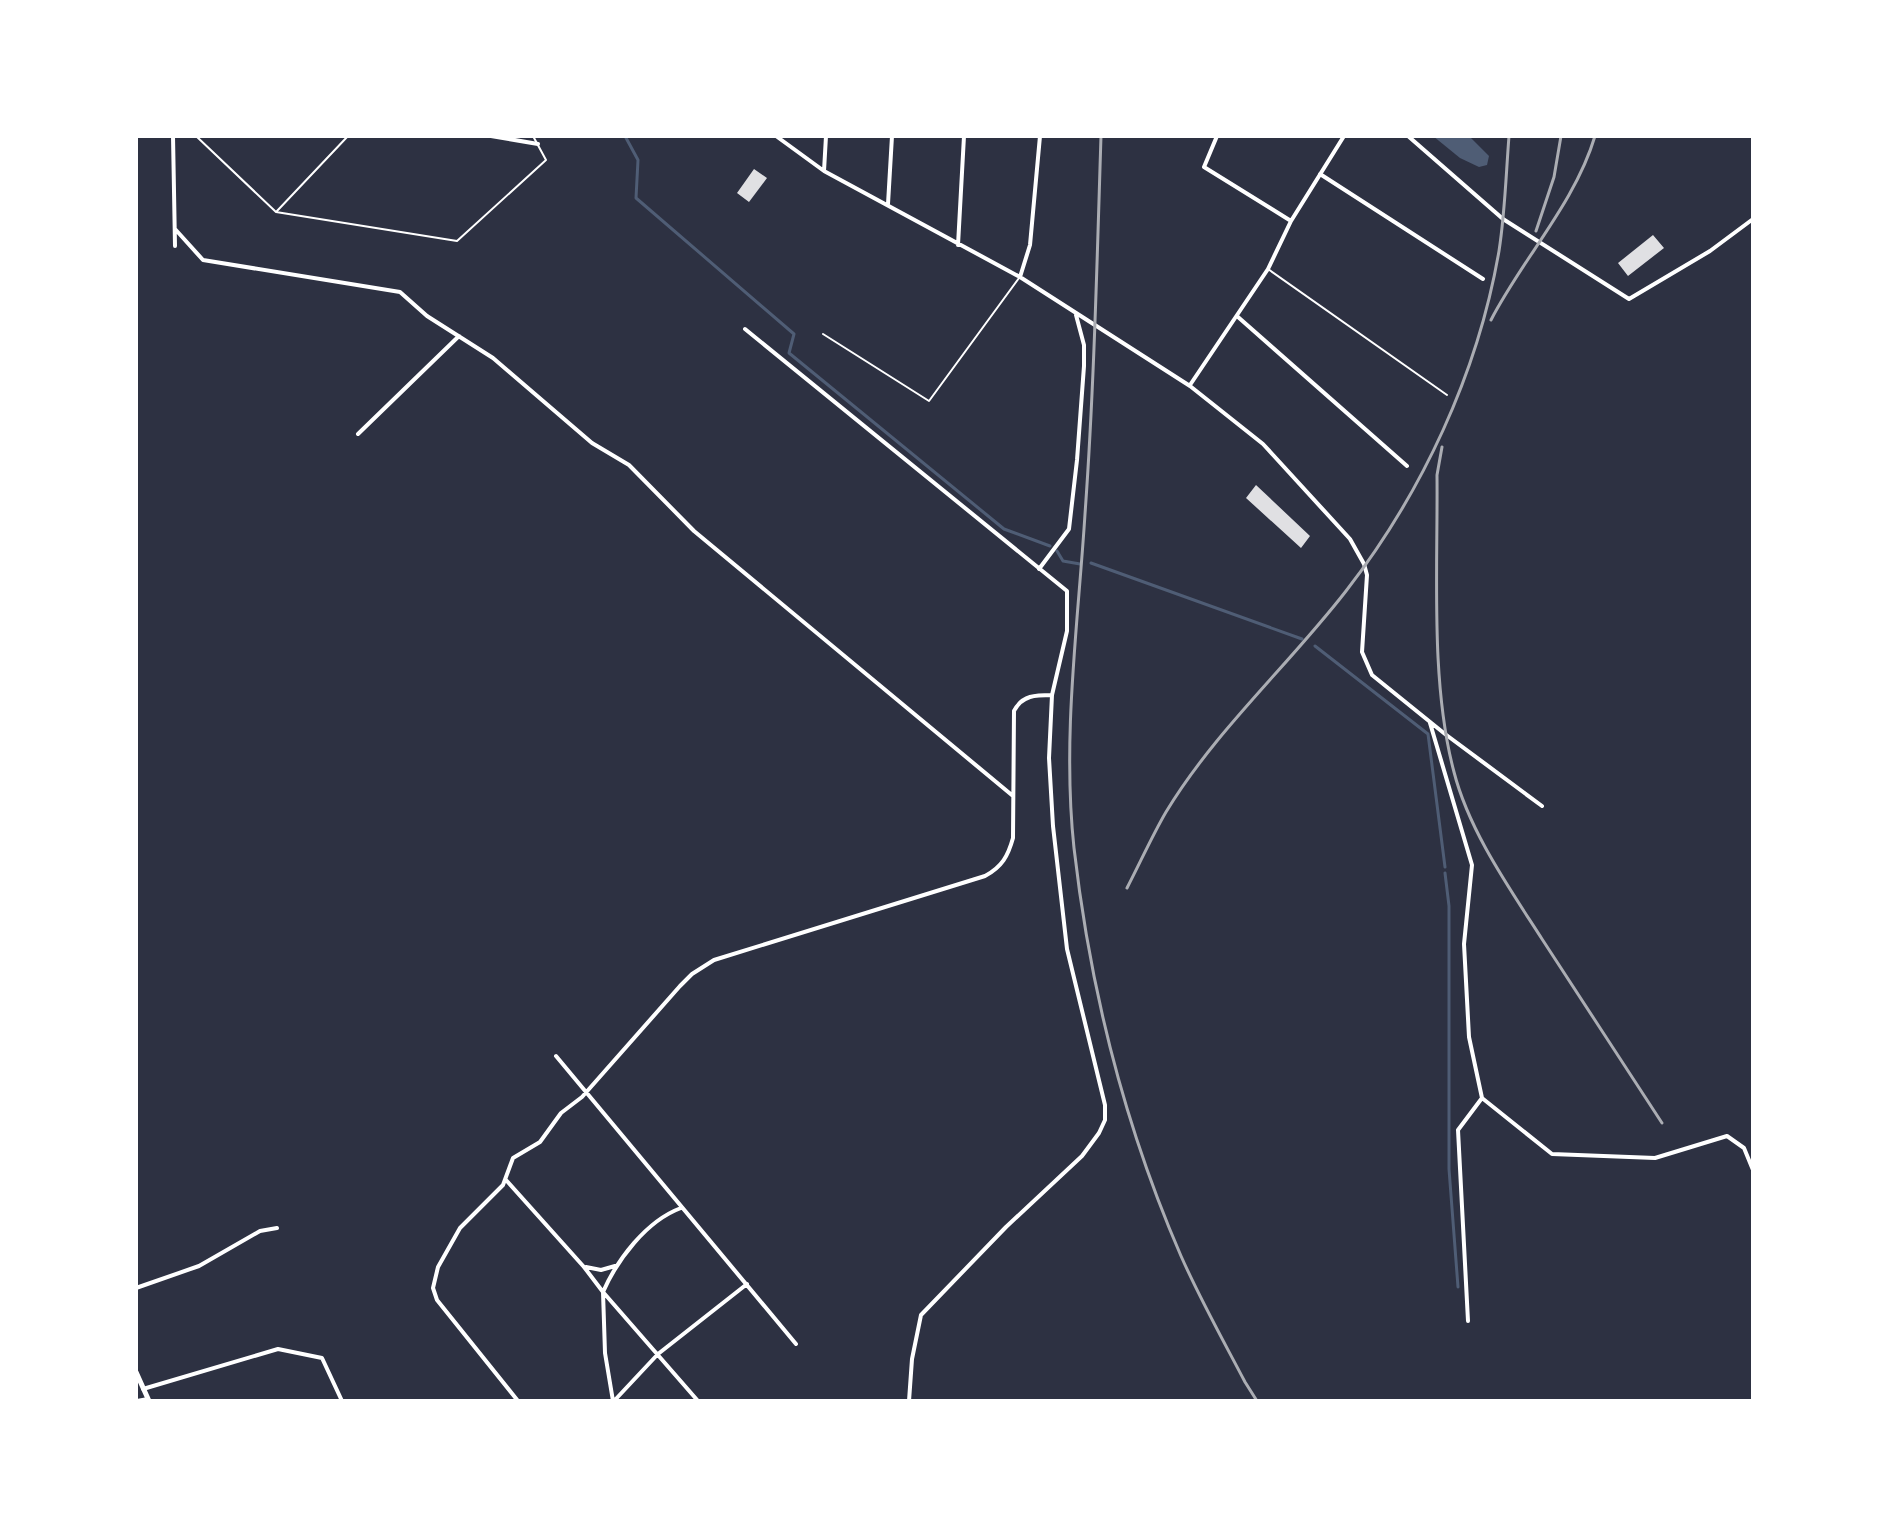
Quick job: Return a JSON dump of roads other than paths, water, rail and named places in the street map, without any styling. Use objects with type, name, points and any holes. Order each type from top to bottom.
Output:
[{"type":"street","points":[[173,136],[175,246]]},
{"type":"street","points":[[491,136],[538,144]]},
{"type":"street","points":[[776,136],[824,171],[1020,277],[1076,312],[1190,386],[1263,444],[1350,539],[1364,564],[1367,575],[1362,652],[1372,675],[1542,806]]},
{"type":"street","points":[[824,171],[826,136]]},
{"type":"street","points":[[888,204],[892,136]]},
{"type":"street","points":[[958,245],[964,136]]},
{"type":"street","points":[[1020,277],[1030,245],[1040,136]]},
{"type":"street","points":[[1217,136],[1204,167],[1291,221]]},
{"type":"street","points":[[1190,386],[1268,269],[1291,221],[1344,136]]},
{"type":"street","points":[[1408,136],[1503,219],[1629,299],[1710,251],[1753,219]]},
{"type":"street","points":[[1319,173],[1483,279]]},
{"type":"street","points":[[175,229],[203,260],[400,292],[427,316],[493,358],[592,443],[629,465],[694,531],[1013,796]]},
{"type":"street","points":[[1039,569],[1069,529],[1084,366],[1084,345],[1076,312]]},
{"type":"street","points":[[1238,317],[1407,466]]},
{"type":"street","points":[[745,329],[1067,591],[1067,631],[1052,695],[1049,758],[1053,826],[1067,949],[1105,1105],[1105,1120],[1082,1156],[927,1306],[917,1327],[909,1401]]},
{"type":"street","points":[[358,434],[459,336]]},
{"type":"street","points":[[518,1401],[437,1300],[433,1288],[434,1277],[460,1228],[506,1180],[513,1158],[540,1142],[561,1113],[586,1092],[692,974],[714,960],[995,871],[1010,852],[1013,838],[1014,711],[1025,698],[1052,695]]},
{"type":"street","points":[[1429,721],[1472,865],[1465,960],[1469,1037],[1482,1098],[1552,1154],[1655,1158],[1727,1136],[1744,1148],[1753,1170]]},
{"type":"street","points":[[556,1056],[796,1344]]},
{"type":"street","points":[[1468,1321],[1458,1130],[1482,1098]]},
{"type":"street","points":[[506,1180],[698,1401]]},
{"type":"street","points":[[614,1401],[605,1353],[603,1292],[615,1266],[653,1226],[671,1211],[681,1208]]},
{"type":"street","points":[[136,1288],[199,1266],[260,1231],[277,1228]]},
{"type":"street","points":[[584,1267],[601,1270],[615,1266]]},
{"type":"street","points":[[614,1401],[658,1354],[747,1284]]},
{"type":"street","points":[[143,1389],[278,1349],[322,1358],[342,1401]]},
{"type":"street","points":[[136,1372],[148,1400],[137,1401]]},
{"type":"lane","points":[[196,136],[276,212],[457,241],[546,160],[533,136]]},
{"type":"lane","points":[[276,212],[348,136]]},
{"type":"lane","points":[[1268,269],[1447,395]]},
{"type":"lane","points":[[823,334],[929,401],[1020,277]]},
{"type":"water","points":[[1433,136],[1469,136],[1489,156],[1487,165],[1479,167],[1460,158]]},
{"type":"waterway","points":[[625,136],[638,160],[636,198],[794,334],[789,353],[1004,529],[1050,546]]},
{"type":"waterway","points":[[1057,551],[1063,561],[1080,564]]},
{"type":"waterway","points":[[1091,563],[1302,639]]},
{"type":"waterway","points":[[1315,646],[1428,734],[1445,867]]},
{"type":"waterway","points":[[1445,873],[1449,906],[1449,1169],[1458,1287]]},
{"type":"railway","points":[[1101,136],[1091,420],[1070,723],[1074,848],[1100,1005],[1143,1158],[1188,1272],[1257,1401]]},
{"type":"railway","points":[[1127,888],[1185,782],[1229,726],[1346,591],[1374,553],[1422,473],[1461,386],[1490,297],[1501,237],[1509,136]]},
{"type":"railway","points":[[1536,231],[1554,177],[1561,136]]},
{"type":"railway","points":[[1491,320],[1562,207],[1595,136]]},
{"type":"railway","points":[[1442,447],[1437,475],[1438,663],[1446,737],[1461,794],[1480,838],[1504,880],[1662,1123]]}]
